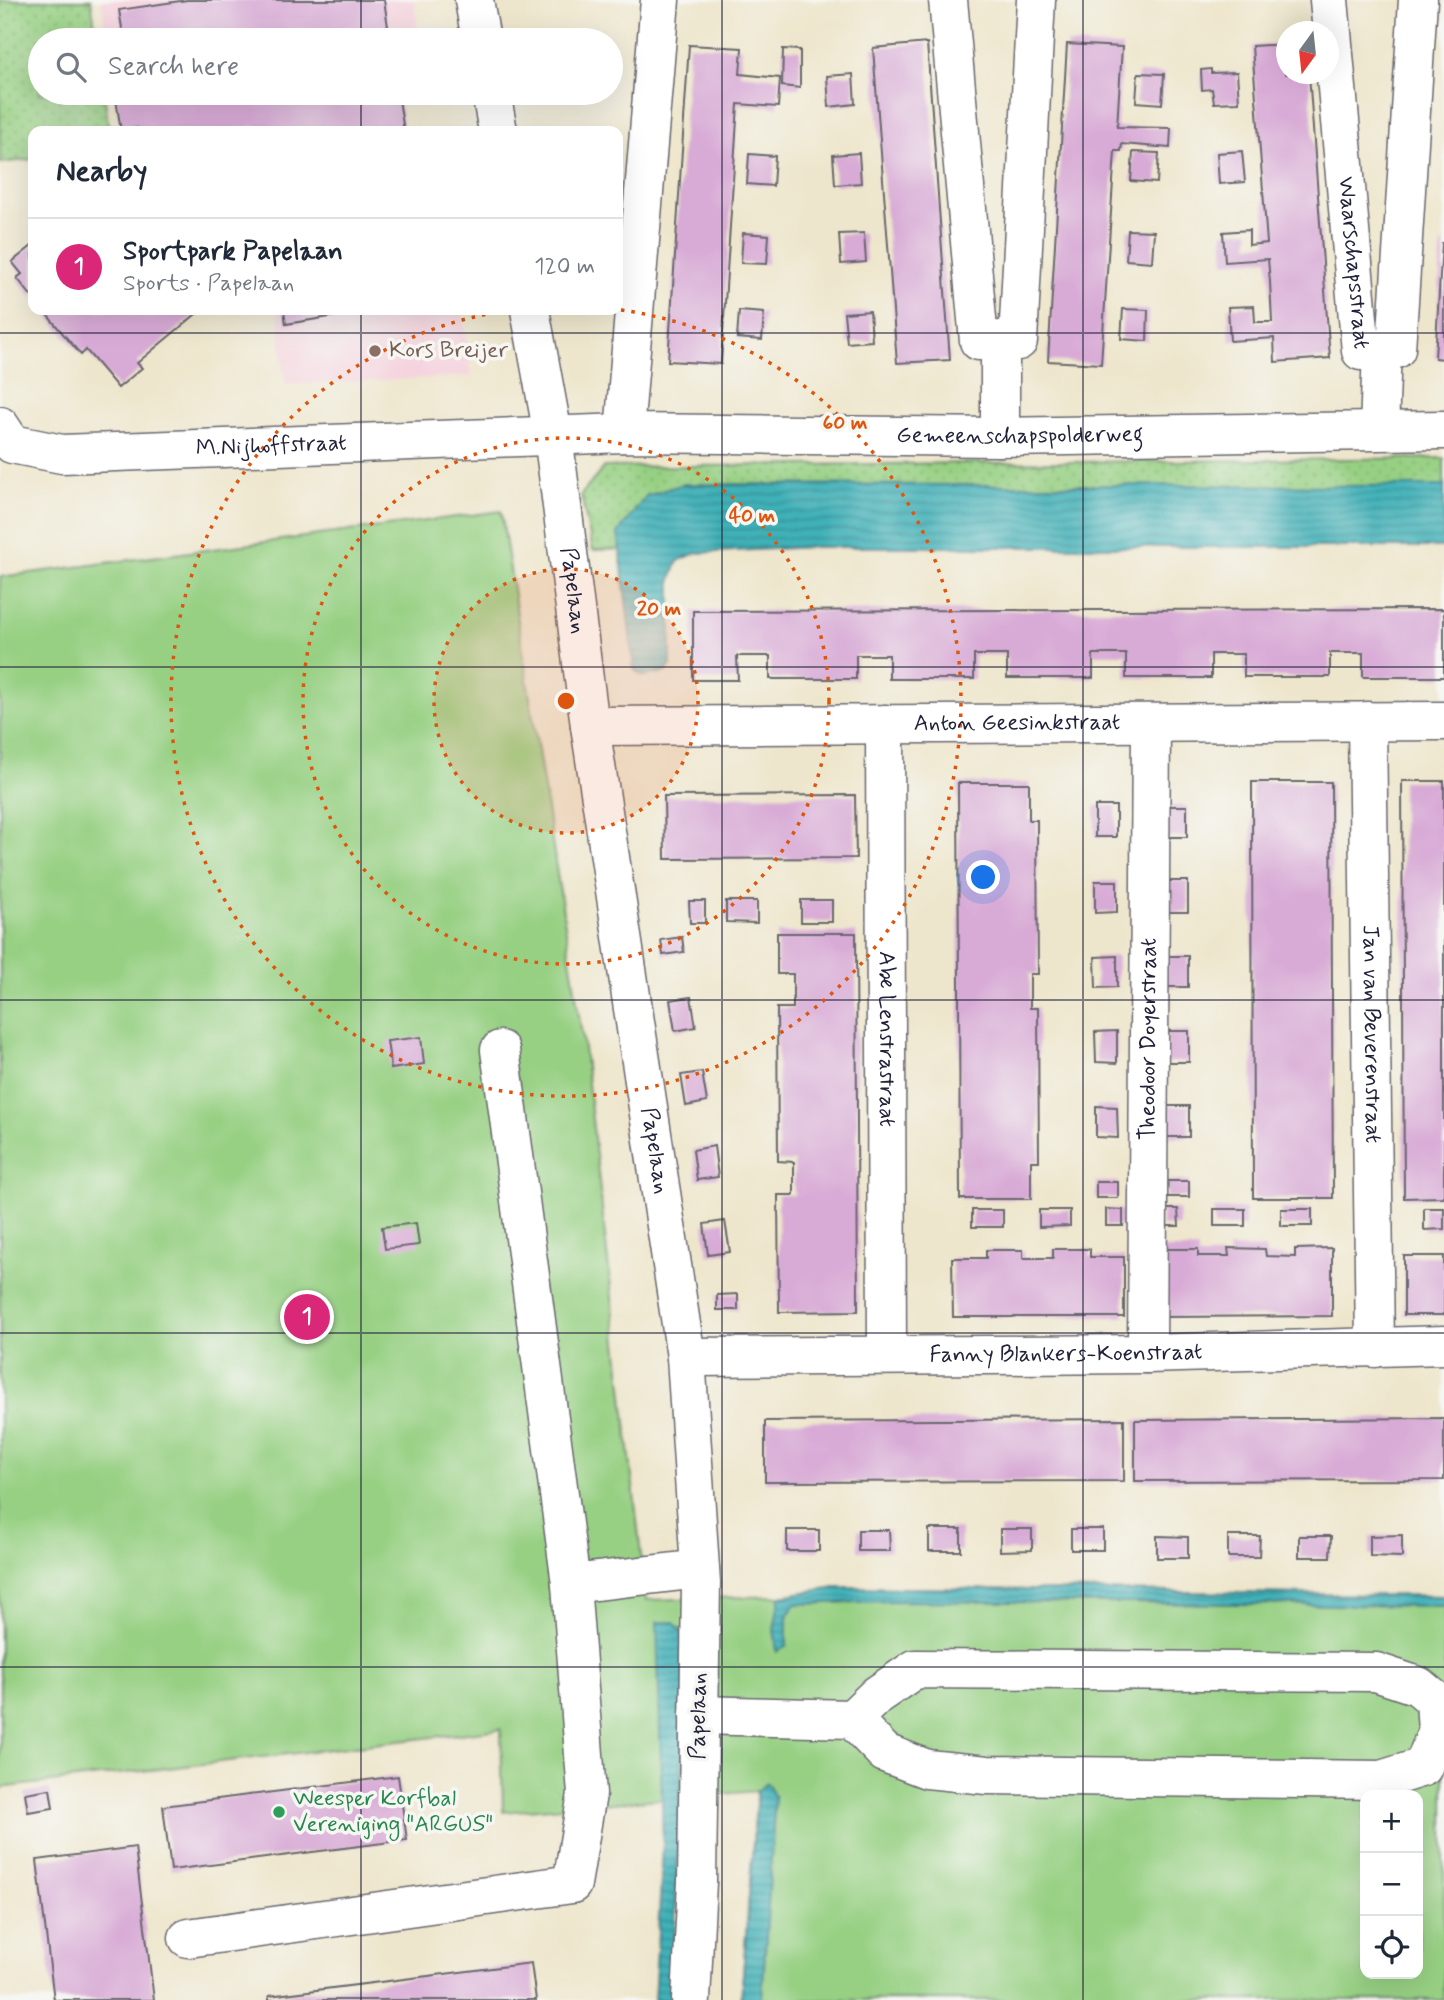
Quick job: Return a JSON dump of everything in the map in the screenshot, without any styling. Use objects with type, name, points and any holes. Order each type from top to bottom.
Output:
[{"type":"street","points":[[474,0],[479,28]]},
{"type":"street","points":[[624,433],[660,0]]},
{"type":"street","points":[[948,0],[979,341],[1018,341],[1036,0]]},
{"type":"street","name":"Waarschapsstraat","points":[[1329,0],[1361,351],[1396,349],[1418,0]]},
{"type":"street","points":[[493,105],[497,126]]},
{"type":"street","name":"Papelaan","points":[[531,315],[553,435],[590,726],[686,1357],[701,1569],[691,2000]]},
{"type":"street","points":[[1000,341],[1000,437]]},
{"type":"street","points":[[1379,430],[1382,350]]},
{"type":"street","name":"M.Nijhoffstraat","points":[[0,426],[12,444],[62,454],[553,435]]},
{"type":"street","name":"Gemeenschapspolderweg","points":[[553,435],[624,433],[1000,437],[1444,430]]},
{"type":"street","name":"Jan van Beverenstraat","points":[[1367,721],[1375,1348]]},
{"type":"street","name":"Anton Geesinkstraat","points":[[590,726],[1444,721]]},
{"type":"street","name":"Abe Lenstrastraat","points":[[885,724],[887,1355]]},
{"type":"street","name":"Theodoor Doyerstraat","points":[[1147,1354],[1151,724]]},
{"type":"street","points":[[188,1938],[572,1884],[587,1794],[571,1584],[500,1050]]},
{"type":"street","name":"Fanny Blankers-Koenstraat","points":[[686,1357],[1147,1354],[1444,1346]]},
{"type":"street","points":[[571,1584],[701,1569]]},
{"type":"street","points":[[699,1715],[852,1719],[885,1753],[927,1769],[987,1775],[1381,1780],[1434,1778],[1437,1732],[1435,1700],[1418,1686],[1376,1672],[915,1669],[877,1695],[852,1719]]},
{"type":"shaded area","points":[[101,0],[414,0],[418,28],[105,28]]},
{"type":"shaded area","name":"Kors Breijer","points":[[278,315],[463,315],[472,376],[285,385]]},
{"type":"green space","points":[[0,0],[91,0],[95,28],[28,28],[28,105],[106,105],[108,126],[28,126],[28,160],[0,163]]},
{"type":"green space","points":[[1444,458],[1444,504],[801,546],[593,550],[581,495],[604,467]]},
{"type":"green space","points":[[501,511],[584,1048],[646,1600],[780,1596],[836,1587],[1444,1596],[1444,2000],[741,2000],[757,1791],[503,1812],[501,1729],[0,1788],[0,577]]},
{"type":"water","points":[[683,484],[1444,486],[1444,547],[814,547],[696,553],[678,561],[671,579],[671,665],[666,672],[643,676],[634,670],[618,533],[646,496]]},
{"type":"water","points":[[836,1587],[1444,1596],[1444,1606],[893,1601],[795,1604],[787,1617],[787,1646],[777,1652],[774,1629],[780,1596]]},
{"type":"water","points":[[657,1622],[673,1622],[682,1631],[685,1690],[672,2000],[654,2000],[663,1846]]},
{"type":"water","points":[[767,1783],[775,1797],[762,2000],[741,2000],[757,1791]]},
{"type":"building","points":[[187,0],[384,0],[388,28],[122,28],[119,10]]},
{"type":"building","points":[[927,43],[950,360],[897,363],[873,48]]},
{"type":"building","points":[[1067,44],[1122,47],[1117,127],[1171,128],[1170,148],[1122,144],[1121,151],[1115,151],[1101,364],[1048,361]]},
{"type":"building","points":[[689,45],[742,48],[740,74],[780,78],[778,107],[738,104],[721,364],[668,361]]},
{"type":"building","points":[[1276,45],[1276,84],[1310,84],[1330,358],[1275,362],[1274,338],[1230,341],[1228,307],[1254,306],[1255,322],[1272,322],[1268,259],[1225,262],[1223,232],[1249,230],[1249,245],[1267,243],[1252,46]]},
{"type":"building","points":[[783,49],[800,50],[800,88],[782,86]]},
{"type":"building","points":[[1211,69],[1211,73],[1237,72],[1239,102],[1214,103],[1212,89],[1202,90],[1201,70]]},
{"type":"building","points":[[1138,73],[1164,74],[1162,104],[1136,102]]},
{"type":"building","points":[[853,74],[855,104],[829,107],[827,76]]},
{"type":"building","points":[[117,105],[400,105],[403,126],[256,126],[120,126]]},
{"type":"building","points":[[1242,151],[1245,182],[1219,184],[1217,153]]},
{"type":"building","points":[[1133,152],[1159,153],[1157,183],[1131,181]]},
{"type":"building","points":[[859,153],[861,183],[835,185],[833,155]]},
{"type":"building","points":[[749,154],[775,156],[773,186],[747,184]]},
{"type":"building","points":[[1128,230],[1154,231],[1152,262],[1126,260]]},
{"type":"building","points":[[743,233],[769,235],[767,264],[741,263]]},
{"type":"building","points":[[864,233],[866,262],[841,264],[839,234]]},
{"type":"building","points":[[1444,243],[1444,359],[1435,358]]},
{"type":"building","points":[[28,249],[28,292],[17,278],[22,274],[12,262]]},
{"type":"building","points":[[1123,309],[1148,310],[1147,341],[1121,339]]},
{"type":"building","points":[[739,311],[764,313],[762,340],[737,338]]},
{"type":"building","points":[[870,311],[872,341],[847,343],[844,313]]},
{"type":"building","points":[[47,315],[195,315],[137,363],[142,368],[118,388],[86,350],[81,355]]},
{"type":"building","points":[[285,315],[342,315],[286,324]]},
{"type":"building","points":[[1444,609],[1444,677],[1363,677],[1363,653],[1330,653],[1330,677],[1244,677],[1244,654],[1211,654],[1211,678],[1126,678],[1126,654],[1093,654],[1093,678],[1007,678],[1007,655],[974,655],[974,679],[889,679],[889,655],[856,655],[856,679],[770,679],[770,656],[737,656],[738,680],[693,680],[693,611]]},
{"type":"building","points":[[1402,781],[1444,781],[1444,1197],[1404,1198]]},
{"type":"building","points":[[1252,782],[1331,782],[1333,1198],[1253,1198]]},
{"type":"building","points":[[958,783],[1029,783],[1029,820],[1037,820],[1038,974],[1030,974],[1030,1008],[1038,1008],[1039,1161],[1031,1161],[1031,1199],[960,1199]]},
{"type":"building","points":[[855,795],[856,858],[665,859],[664,796]]},
{"type":"building","points":[[1095,806],[1116,806],[1116,837],[1095,837]]},
{"type":"building","points":[[1166,806],[1187,806],[1187,837],[1166,837]]},
{"type":"building","points":[[1095,881],[1117,881],[1117,912],[1095,913]]},
{"type":"building","points":[[1166,881],[1188,881],[1188,912],[1166,912]]},
{"type":"building","points":[[801,900],[832,900],[832,922],[801,922]]},
{"type":"building","points":[[689,901],[705,901],[705,923],[690,923]]},
{"type":"building","points":[[726,901],[757,901],[757,923],[726,922]]},
{"type":"building","points":[[777,933],[856,933],[858,1311],[779,1312],[778,1195],[794,1195],[794,1162],[778,1161],[777,1008],[793,1008],[793,974],[777,974]]},
{"type":"building","points":[[682,937],[684,952],[663,955],[661,940]]},
{"type":"building","points":[[1117,956],[1117,987],[1096,988],[1095,957]]},
{"type":"building","points":[[1167,956],[1188,956],[1188,987],[1167,987]]},
{"type":"building","points":[[691,997],[696,1027],[675,1031],[670,1000]]},
{"type":"building","points":[[1117,1031],[1117,1063],[1096,1062],[1095,1032]]},
{"type":"building","points":[[1167,1031],[1189,1031],[1189,1062],[1167,1062]]},
{"type":"building","points":[[421,1037],[424,1064],[391,1069],[387,1041]]},
{"type":"building","points":[[702,1072],[707,1102],[686,1106],[681,1075]]},
{"type":"building","points":[[1096,1106],[1117,1107],[1118,1138],[1096,1137]]},
{"type":"building","points":[[1167,1106],[1189,1106],[1189,1137],[1167,1137]]},
{"type":"building","points":[[714,1146],[718,1177],[697,1180],[693,1150]]},
{"type":"building","points":[[1167,1181],[1189,1181],[1189,1197],[1167,1197]]},
{"type":"building","points":[[1096,1182],[1118,1182],[1118,1198],[1096,1198]]},
{"type":"building","points":[[1424,1208],[1444,1208],[1444,1229],[1424,1230]]},
{"type":"building","points":[[1106,1209],[1123,1210],[1123,1226],[1106,1226]]},
{"type":"building","points":[[1162,1209],[1178,1209],[1179,1226],[1162,1226]]},
{"type":"building","points":[[1214,1209],[1245,1209],[1245,1226],[1214,1226]]},
{"type":"building","points":[[1281,1209],[1312,1209],[1312,1226],[1281,1226]]},
{"type":"building","points":[[972,1210],[1003,1210],[1003,1227],[972,1227]]},
{"type":"building","points":[[1039,1210],[1070,1210],[1070,1226],[1039,1227]]},
{"type":"building","points":[[725,1221],[730,1252],[708,1255],[704,1224]]},
{"type":"building","points":[[416,1223],[419,1245],[385,1249],[382,1227]]},
{"type":"building","points":[[1228,1248],[1265,1249],[1266,1256],[1295,1257],[1295,1249],[1332,1248],[1332,1316],[1161,1317],[1161,1249],[1198,1249],[1198,1256],[1229,1256]]},
{"type":"building","points":[[1053,1249],[1090,1249],[1090,1257],[1124,1257],[1124,1317],[953,1317],[952,1258],[986,1258],[986,1250],[1023,1250],[1023,1258],[1053,1258]]},
{"type":"building","points":[[1404,1256],[1444,1256],[1444,1315],[1404,1315]]},
{"type":"building","points":[[738,1294],[738,1310],[717,1310],[717,1295]]},
{"type":"building","points":[[1444,1418],[1444,1480],[1135,1481],[1135,1420]]},
{"type":"building","points":[[1124,1419],[1124,1481],[765,1482],[765,1421]]},
{"type":"building","points":[[929,1529],[961,1529],[961,1551],[929,1551]]},
{"type":"building","points":[[1000,1529],[1032,1529],[1032,1550],[1000,1551]]},
{"type":"building","points":[[1071,1529],[1103,1529],[1103,1550],[1071,1550]]},
{"type":"building","points":[[787,1530],[819,1530],[819,1551],[787,1551]]},
{"type":"building","points":[[858,1530],[889,1530],[890,1551],[858,1551]]},
{"type":"building","points":[[1402,1535],[1402,1557],[1370,1556],[1370,1536]]},
{"type":"building","points":[[1157,1536],[1188,1537],[1188,1558],[1157,1558]]},
{"type":"building","points":[[1228,1536],[1260,1536],[1259,1557],[1228,1557]]},
{"type":"building","points":[[1299,1536],[1331,1536],[1330,1557],[1299,1557]]},
{"type":"building","points":[[398,1776],[407,1840],[171,1870],[163,1806]]},
{"type":"building","points":[[50,1789],[53,1808],[28,1812],[25,1793]]},
{"type":"building","points":[[135,1847],[154,2000],[54,2000],[37,1860]]},
{"type":"building","points":[[531,1963],[536,2000],[269,2000],[269,1996]]},
{"type":"place","name":"Kors Breijer","points":[[375,351]]},
{"type":"place","name":"Sportpark Papelaan","points":[[307,1317]]},
{"type":"place","name":"Weesper Korfbal Vereniging \"ARGUS\"","points":[[279,1812]]}]
